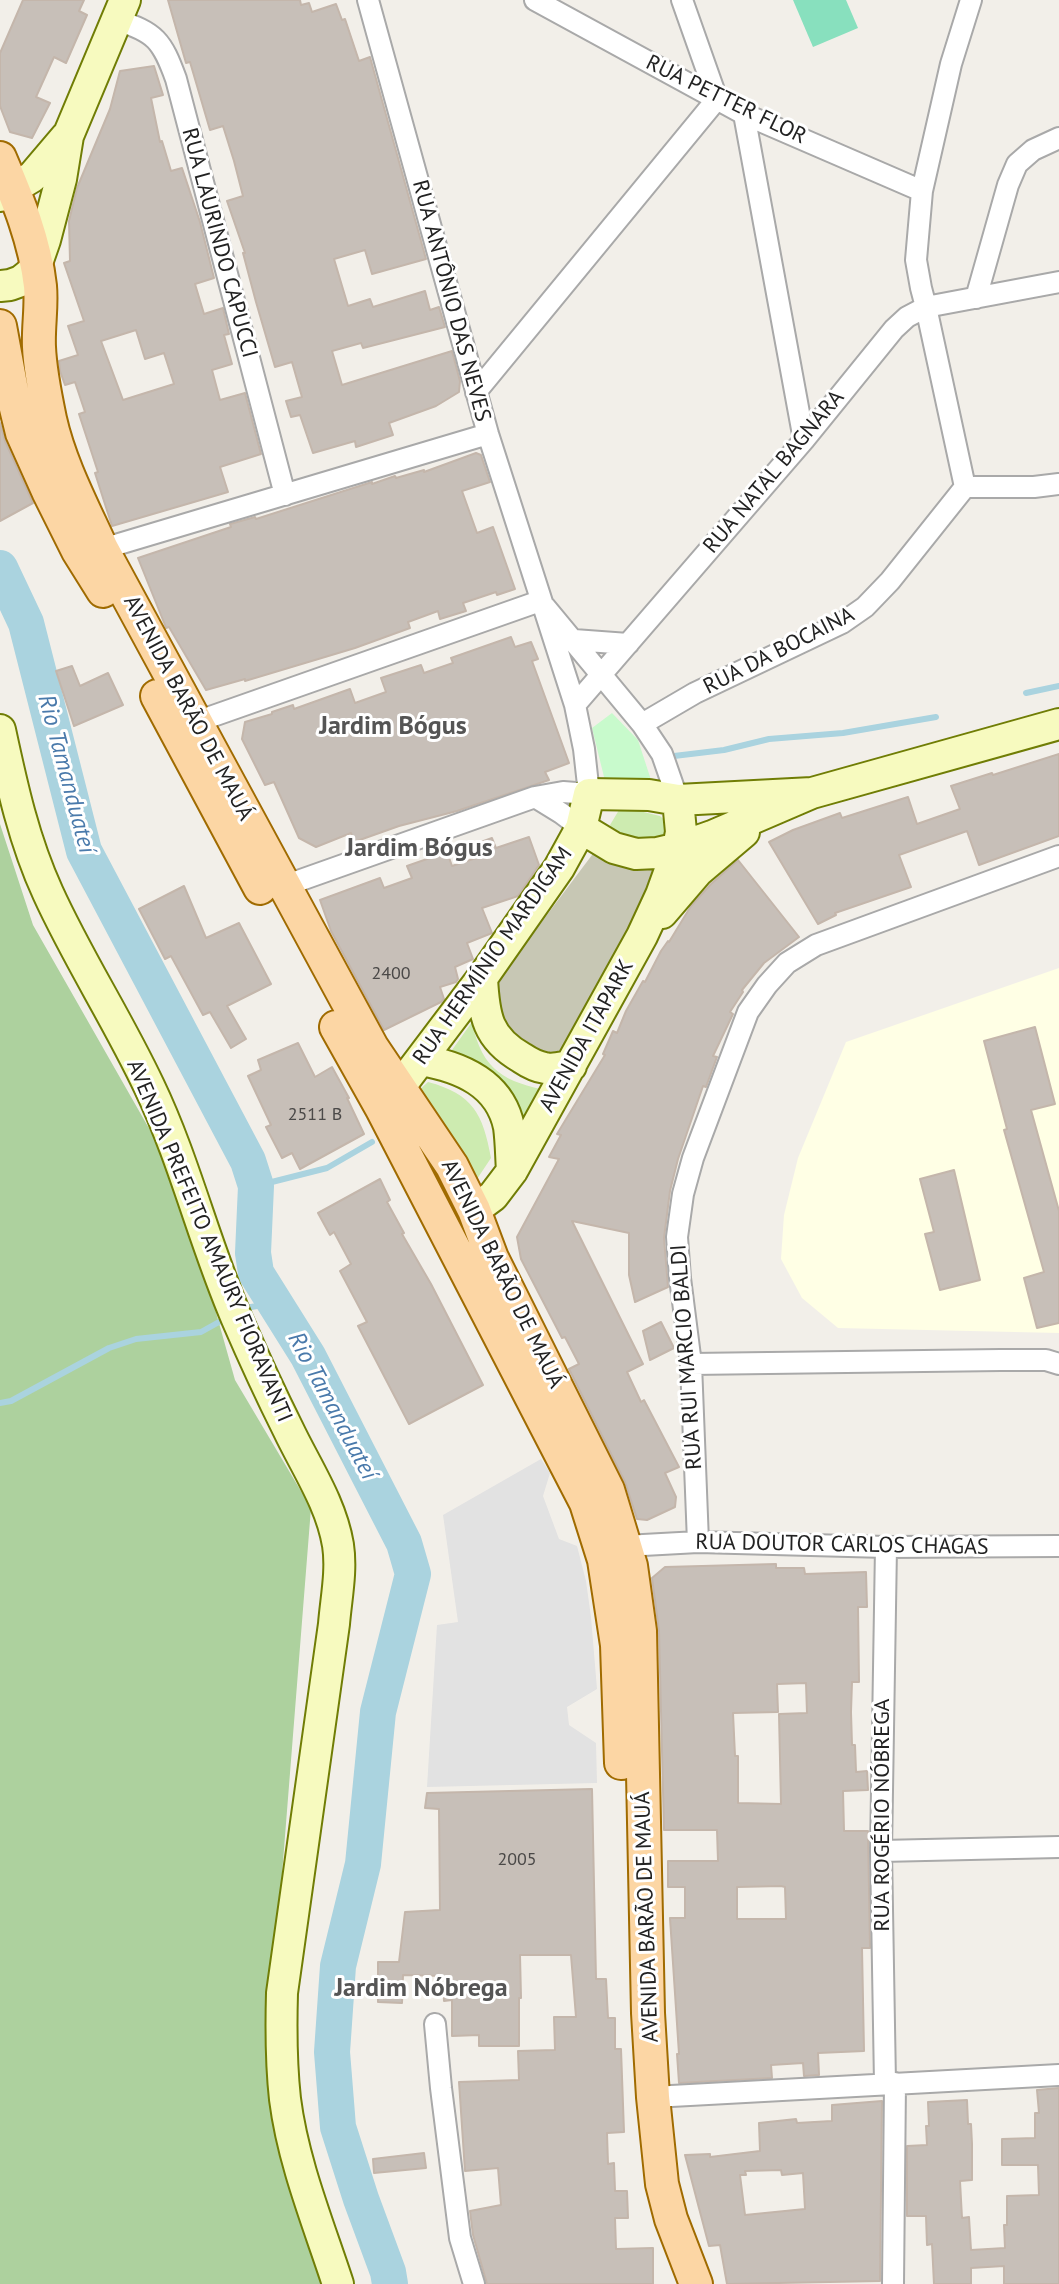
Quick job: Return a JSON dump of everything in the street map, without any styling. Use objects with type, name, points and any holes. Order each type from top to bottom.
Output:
[{"type":"main road","points":[[0,286],[21,281],[37,263],[61,179],[68,136],[120,10]]},
{"type":"main road","points":[[7,192],[41,168],[68,136]]},
{"type":"main road","name":"AVENIDA BARÃO DE MAUÁ","points":[[0,158],[7,192],[25,219],[37,263],[41,290],[39,349],[51,422],[70,478],[102,549],[372,1047],[408,1160],[586,1503],[604,1560],[617,1645],[638,2114],[647,2181],[680,2284]]},
{"type":"main road","name":"AVENIDA BARÃO DE MAUÁ","points":[[0,326],[22,433],[48,491],[267,902],[391,1099],[452,1166],[474,1210],[492,1258],[608,1490],[631,1566],[640,1631],[648,2013],[662,2184],[671,2219],[696,2284]]},
{"type":"main road","points":[[581,828],[614,848],[636,854],[657,853],[678,848],[812,793],[1059,724]]},
{"type":"main road","name":"AVENIDA PREFEITO AMAURY FIORAVANTI","points":[[0,730],[26,839],[46,890],[68,937],[149,1084],[236,1317],[313,1476],[331,1518],[338,1547],[334,1624],[282,1993],[281,2040],[285,2100],[294,2146],[338,2284]]},
{"type":"main road","points":[[589,794],[649,795],[678,800],[812,793]]},
{"type":"main road","name":"RUA HERMÍNIO MARDIGAM","points":[[391,1099],[482,978],[559,868],[581,828],[589,794]]},
{"type":"main road","name":"AVENIDA ITAPARK","points":[[474,1210],[493,1196],[512,1171],[642,936],[678,848],[681,832],[678,800]]},
{"type":"main road","points":[[642,936],[698,871],[725,846],[774,810]]},
{"type":"main road","points":[[482,978],[484,1008],[492,1032],[508,1050],[546,1069],[571,1066]]},
{"type":"main road","points":[[421,1060],[447,1064],[466,1072],[485,1085],[501,1104],[509,1127],[512,1171]]},
{"type":"main road","points":[[408,1160],[443,1206],[462,1212],[474,1210]]},
{"type":"street","name":"RUA ANTÔNIO DAS NEVES","points":[[368,0],[488,434],[575,705],[589,794]]},
{"type":"street","name":"RUA PETTER FLOR","points":[[535,0],[744,114],[922,191]]},
{"type":"street","points":[[476,392],[717,99],[682,0]]},
{"type":"street","points":[[971,0],[951,64],[922,191],[916,260],[921,288],[965,487],[1059,484]]},
{"type":"street","name":"RUA LAURINDO CAPUCCI","points":[[120,10],[159,42],[168,55],[285,495]]},
{"type":"street","points":[[744,114],[804,440]]},
{"type":"street","points":[[976,298],[1008,185],[1017,164],[1033,150],[1059,138]]},
{"type":"street","points":[[926,307],[1059,282]]},
{"type":"street","name":"RUA NATAL BAGNARA","points":[[575,705],[804,440],[894,329],[907,317],[926,307]]},
{"type":"street","points":[[102,549],[488,434]]},
{"type":"street","name":"RUA DA BOCAINA","points":[[642,724],[695,693],[842,623],[865,607],[890,581],[965,487]]},
{"type":"street","name":"RUA ANTÔNIO DAS NEVES","points":[[540,601],[642,724],[662,754],[678,800]]},
{"type":"street","points":[[196,722],[540,601]]},
{"type":"street","points":[[574,640],[628,644]]},
{"type":"street","points":[[284,886],[535,797],[563,792],[589,794]]},
{"type":"street","points":[[535,797],[581,828]]},
{"type":"street","name":"RUA RUI MARCIO BALDI","points":[[698,1542],[691,1364],[677,1237],[683,1194],[693,1158],[748,1012],[787,963],[816,945],[1059,856]]},
{"type":"street","points":[[691,1364],[1046,1360],[1059,1364]]},
{"type":"street","name":"RUA DOUTOR CARLOS CHAGAS","points":[[625,1546],[698,1542],[886,1547],[1059,1546]]},
{"type":"street","name":"RUA ROGÉRIO NÓBREGA","points":[[886,1547],[881,1851],[890,2083],[893,2284]]},
{"type":"street","points":[[881,1851],[1059,1847]]},
{"type":"street","points":[[435,2024],[460,2238],[474,2284]]},
{"type":"street","points":[[653,2097],[1059,2075]]},
{"type":"shaded area","points":[[598,847],[667,859],[569,1052],[548,1057],[508,1034],[496,1007],[498,980]]},
{"type":"shaded area","points":[[1059,968],[1059,1333],[838,1328],[802,1298],[781,1259],[784,1215],[798,1158],[846,1042]]},
{"type":"shaded area","points":[[541,1459],[550,1473],[543,1496],[559,1539],[577,1546],[586,1581],[597,1689],[567,1707],[569,1725],[596,1743],[597,1783],[427,1787],[437,1625],[458,1622],[443,1515]]},
{"type":"green space","points":[[793,0],[846,0],[858,28],[813,47]]},
{"type":"green space","points":[[612,713],[638,740],[652,783],[605,781],[592,728]]},
{"type":"green space","points":[[631,809],[660,816],[671,826],[663,844],[618,842],[610,825],[619,810]]},
{"type":"green space","points":[[0,824],[33,925],[179,1181],[235,1380],[311,1508],[272,2000],[328,2284],[0,2284]]},
{"type":"green space","points":[[472,1022],[482,1052],[498,1072],[520,1083],[550,1091],[529,1127],[514,1099],[447,1057]]},
{"type":"green space","points":[[428,1082],[466,1100],[479,1118],[491,1158],[475,1182],[416,1093]]},
{"type":"building","points":[[23,0],[84,0],[79,11],[87,15],[66,63],[54,57],[36,97],[50,103],[32,138],[10,132],[0,106],[0,53]]},
{"type":"building","points":[[168,0],[300,0],[301,5],[309,3],[312,12],[336,4],[342,20],[345,19],[359,61],[370,57],[426,259],[372,274],[365,250],[334,259],[348,306],[370,299],[373,307],[425,291],[430,310],[439,307],[445,327],[363,348],[361,343],[332,351],[342,385],[452,351],[460,381],[459,392],[436,406],[389,423],[393,435],[356,447],[355,441],[313,453],[300,415],[291,417],[286,401],[302,397],[292,362],[275,367],[245,253],[227,201],[243,196],[234,161],[223,126],[210,130]]},
{"type":"building","points":[[154,66],[163,95],[151,98],[160,142],[171,171],[182,168],[214,278],[195,284],[204,314],[223,308],[229,334],[224,335],[232,364],[212,370],[220,400],[245,393],[261,454],[220,467],[228,492],[112,526],[79,414],[85,412],[75,382],[65,385],[59,361],[78,355],[68,326],[84,321],[64,263],[70,261],[69,221],[77,188],[110,109],[120,71]],"holes":[[[136,330],[145,359],[164,353],[174,384],[123,400],[101,341]]]},
{"type":"building","points":[[0,423],[33,503],[0,521]]},
{"type":"building","points":[[476,453],[481,455],[490,482],[462,491],[477,533],[493,527],[515,589],[463,603],[466,611],[440,619],[438,611],[408,622],[410,628],[355,648],[206,690],[169,627],[166,628],[138,558],[231,527],[230,524],[256,519],[372,482],[424,472]]},
{"type":"building","points":[[511,637],[515,647],[531,642],[538,659],[532,661],[569,763],[545,772],[549,780],[354,842],[351,833],[316,847],[299,838],[274,782],[265,785],[242,739],[245,722],[350,689],[355,703],[386,692],[381,678],[421,665],[424,673],[453,663],[451,658]]},
{"type":"building","points":[[72,666],[80,686],[108,673],[123,705],[74,726],[56,671]]},
{"type":"building","points":[[1059,754],[1059,836],[979,865],[967,831],[899,855],[911,887],[835,913],[818,924],[769,842],[840,813],[842,818],[908,797],[917,824],[960,809],[951,786]]},
{"type":"building","points":[[529,837],[539,865],[518,896],[482,908],[492,933],[467,943],[473,959],[455,967],[456,982],[440,987],[444,999],[384,1030],[331,931],[320,900],[380,878],[384,888],[412,878],[407,866],[447,852],[452,866],[482,856],[478,843],[492,838],[496,848]]},
{"type":"building","points":[[738,860],[799,937],[764,963],[742,990],[713,1056],[717,1057],[706,1087],[703,1086],[670,1191],[664,1238],[668,1287],[635,1302],[629,1275],[629,1233],[572,1221],[643,1364],[627,1372],[679,1467],[665,1473],[676,1497],[675,1507],[647,1520],[637,1519],[625,1482],[569,1369],[579,1364],[521,1259],[517,1237],[559,1159],[549,1157],[561,1135],[557,1134],[605,1055],[613,1031],[617,1033],[643,981],[691,906]]},
{"type":"building","points":[[184,886],[206,938],[239,923],[271,984],[227,1006],[246,1039],[231,1048],[210,1012],[203,1015],[171,956],[165,959],[139,909]]},
{"type":"building","points":[[1035,1027],[1055,1104],[1031,1110],[1059,1211],[1059,1323],[1037,1328],[1024,1278],[1044,1272],[1004,1130],[1007,1129],[984,1041]]},
{"type":"building","points":[[298,1043],[315,1077],[332,1067],[364,1134],[300,1169],[292,1153],[282,1158],[266,1127],[271,1125],[248,1076],[261,1070],[258,1060]]},
{"type":"building","points":[[954,1170],[980,1280],[940,1290],[925,1234],[934,1232],[920,1179]]},
{"type":"building","points":[[380,1179],[402,1234],[483,1385],[409,1424],[358,1326],[367,1322],[340,1271],[351,1264],[334,1232],[330,1235],[318,1213]]},
{"type":"building","points":[[661,1322],[674,1348],[650,1360],[643,1331]]},
{"type":"building","points":[[776,1564],[776,1568],[804,1568],[805,1574],[866,1572],[867,1607],[858,1607],[859,1682],[852,1682],[851,1712],[856,1772],[867,1771],[868,1790],[843,1791],[844,1831],[868,1831],[870,1948],[862,1948],[864,2051],[818,2053],[819,2075],[804,2076],[803,2063],[771,2065],[772,2078],[679,2083],[670,1918],[685,1918],[685,1887],[668,1887],[668,1861],[718,1861],[717,1830],[664,1830],[659,1631],[652,1578],[665,1567]],"holes":[[[806,1683],[807,1713],[779,1714],[781,1804],[738,1803],[738,1756],[735,1756],[733,1713],[778,1712],[777,1684]],[[737,1887],[785,1887],[786,1919],[737,1919]]]},
{"type":"building","points":[[592,1789],[596,1979],[606,1979],[608,2018],[615,2018],[615,2049],[621,2049],[624,2132],[607,2133],[608,2164],[614,2163],[615,2191],[627,2191],[628,2218],[615,2218],[616,2249],[653,2248],[653,2284],[487,2284],[473,2235],[470,2211],[501,2205],[498,2168],[465,2171],[459,2082],[519,2080],[518,2051],[555,2050],[554,2017],[576,2017],[571,1955],[520,1955],[519,2046],[479,2046],[479,2035],[452,2036],[452,2000],[444,2001],[443,1976],[403,1975],[402,2003],[378,2002],[378,1962],[399,1962],[405,1912],[440,1910],[439,1809],[425,1808],[427,1793]]},
{"type":"building","points":[[1059,2088],[1059,2284],[1004,2284],[1004,2266],[971,2268],[971,2284],[934,2284],[932,2244],[927,2245],[926,2216],[907,2216],[907,2146],[927,2145],[928,2102],[967,2100],[968,2124],[971,2124],[972,2180],[960,2181],[962,2218],[969,2217],[971,2250],[1005,2248],[1007,2196],[1039,2195],[1038,2165],[1002,2165],[1002,2139],[1035,2138],[1035,2113],[1039,2113],[1037,2090]]},
{"type":"building","points":[[882,2101],[880,2281],[727,2284],[720,2245],[709,2246],[685,2155],[710,2154],[710,2157],[760,2151],[759,2123],[796,2119],[797,2123],[832,2121],[832,2105]],"holes":[[[781,2170],[782,2175],[803,2173],[805,2209],[745,2215],[740,2175],[746,2175],[745,2171]]]},
{"type":"building","points":[[424,2153],[426,2168],[374,2173],[373,2159]]},
{"type":"waterway","name":"Rio Tamanduateí","points":[[0,568],[26,623],[84,851],[248,1161],[256,1186],[253,1253],[256,1273],[308,1356],[404,1543],[413,1574],[378,1712],[363,1864],[338,1966],[332,2052],[338,2127],[390,2284]]},
{"type":"waterway","points":[[1026,693],[1059,686]]},
{"type":"waterway","points":[[674,756],[724,750],[769,739],[843,733],[936,717]]},
{"type":"waterway","points":[[256,1186],[327,1168],[372,1142]]},
{"type":"waterway","points":[[245,1308],[275,1303]]},
{"type":"waterway","points":[[0,1403],[11,1401],[109,1348],[136,1339],[201,1332],[219,1322]]},
{"type":"district","name":"Jardim Bógus","points":[[393,727]]},
{"type":"district","name":"Jardim Bógus","points":[[419,849]]},
{"type":"district","name":"Jardim Nóbrega","points":[[421,1989]]}]
